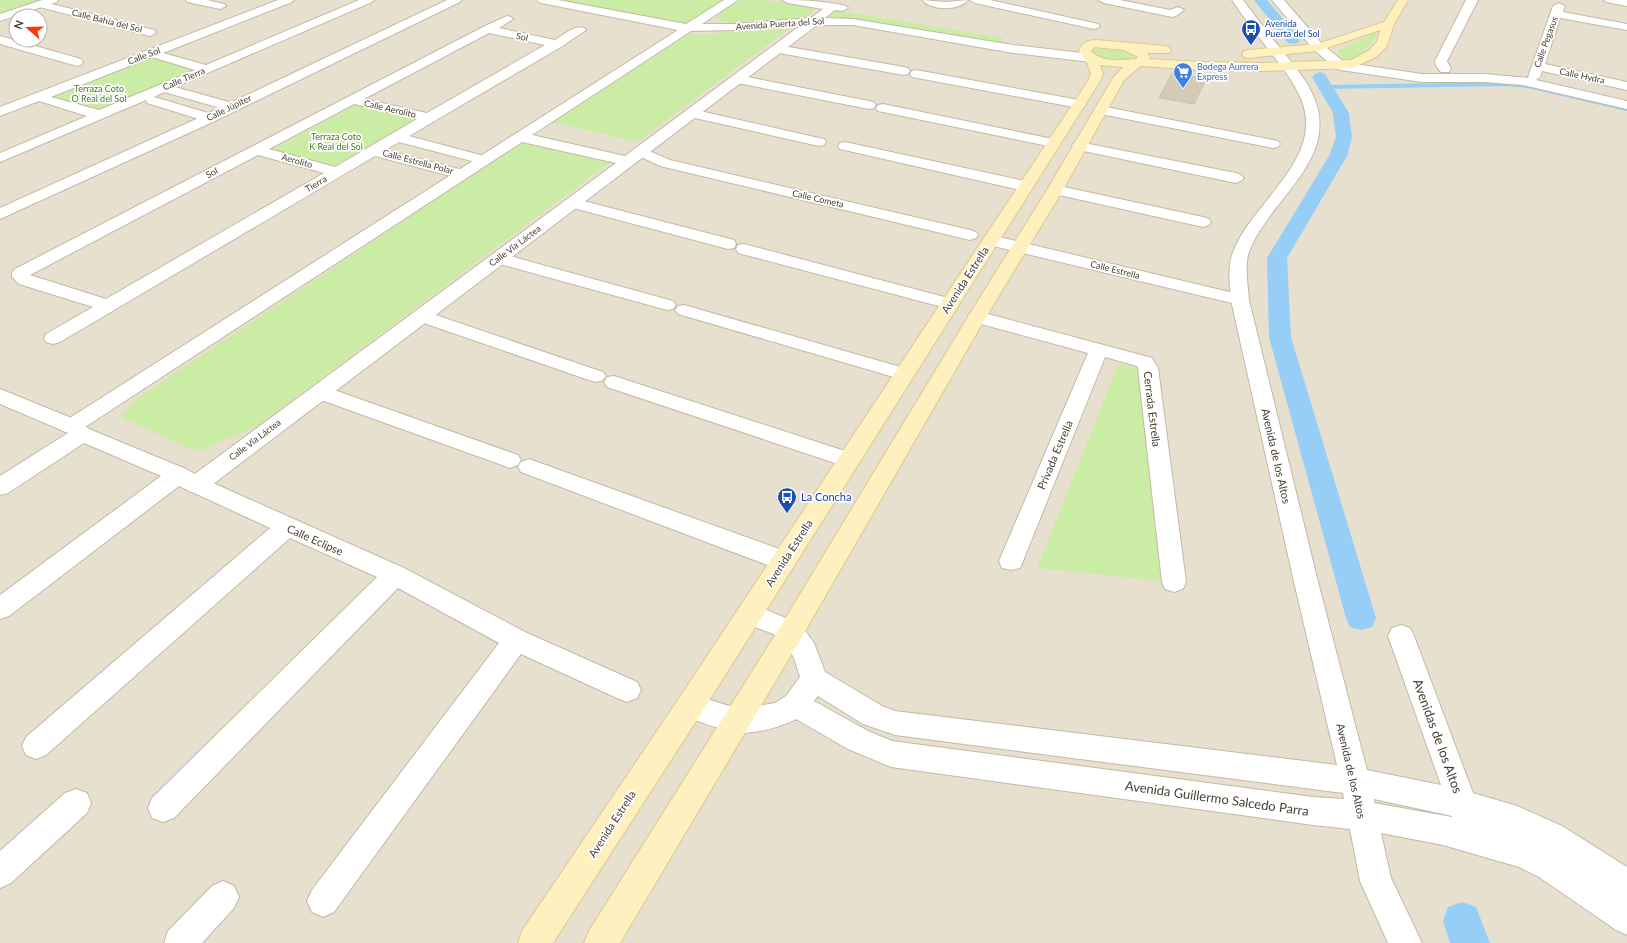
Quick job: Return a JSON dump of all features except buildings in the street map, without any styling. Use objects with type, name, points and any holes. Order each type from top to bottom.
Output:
[{"type":"main road","points":[[1237,53],[1341,66],[1353,64],[1372,54],[1383,43],[1388,24],[1403,0]]},
{"type":"main road","points":[[1086,48],[1113,44],[1134,58],[1201,66],[1283,59],[1388,24]]},
{"type":"main road","points":[[1086,48],[1113,62],[1180,52]]},
{"type":"main road","name":"Avenida Estrella","points":[[534,943],[690,706],[950,304],[981,238],[1025,186],[1097,74],[1086,48]]},
{"type":"main road","points":[[601,943],[791,632],[977,317],[1055,190],[1119,78],[1134,58]]},
{"type":"street","points":[[0,18],[53,0]]},
{"type":"street","points":[[191,0],[220,6]]},
{"type":"street","name":"Calle Sol","points":[[0,112],[288,0]]},
{"type":"street","name":"Calle Júpiter","points":[[0,214],[210,118],[456,0]]},
{"type":"street","name":"Avenida Puerta del Sol","points":[[541,0],[688,28],[735,27],[814,21],[853,22],[1013,49],[1086,48]]},
{"type":"street","points":[[0,487],[77,430],[483,160],[520,137],[544,128],[688,28],[732,0]]},
{"type":"street","name":"Avenida Puerta del Sol","points":[[788,0],[857,10]]},
{"type":"street","points":[[928,0],[934,3],[945,4],[955,4],[963,0]]},
{"type":"street","points":[[975,0],[1094,26]]},
{"type":"street","points":[[1104,0],[1172,14],[1178,10]]},
{"type":"street","name":"Avenida de los Altos","points":[[1238,0],[1283,59],[1310,102],[1314,122],[1306,153],[1292,179],[1260,218],[1245,240],[1240,254],[1240,300],[1306,582],[1355,781],[1376,881],[1405,943]]},
{"type":"street","points":[[1278,0],[1318,47],[1341,66],[1422,78],[1484,78],[1523,81],[1627,105]]},
{"type":"street","points":[[1445,69],[1442,66],[1441,61],[1472,0]]},
{"type":"street","points":[[1610,0],[1627,3]]},
{"type":"street","name":"Calle Tierra","points":[[0,158],[361,1]]},
{"type":"street","name":"Calle Bahía del Sol","points":[[40,4],[150,32]]},
{"type":"street","name":"Calle Vía Láctea","points":[[0,609],[187,480],[320,392],[834,6]]},
{"type":"street","name":"Calle Pegasus","points":[[1536,72],[1558,10],[1627,27]]},
{"type":"street","points":[[707,16],[718,23],[735,27]]},
{"type":"street","name":"Sol","points":[[108,306],[25,280],[21,277],[21,273],[507,18]]},
{"type":"street","name":"Sol","points":[[487,29],[557,44]]},
{"type":"street","name":"Tierra","points":[[53,338],[580,30]]},
{"type":"street","points":[[0,40],[77,62]]},
{"type":"street","points":[[777,49],[910,72],[1078,104]]},
{"type":"street","points":[[150,53],[206,69]]},
{"type":"street","name":"Calle Hydra","points":[[1536,72],[1627,86]]},
{"type":"street","points":[[737,79],[1053,143]]},
{"type":"street","points":[[163,88],[231,107]]},
{"type":"street","points":[[38,97],[100,114]]},
{"type":"street","points":[[142,97],[210,118]]},
{"type":"street","name":"Calle Aerolito","points":[[352,100],[429,118]]},
{"type":"street","points":[[1101,110],[1273,144]]},
{"type":"street","points":[[691,113],[819,142]]},
{"type":"street","name":"Calle Estrella Polar","points":[[397,137],[483,160]]},
{"type":"street","name":"Calle Cometa","points":[[520,137],[665,162],[981,238]]},
{"type":"street","name":"Calle Cometa","points":[[590,139],[634,156]]},
{"type":"street","points":[[845,146],[1025,186]]},
{"type":"street","points":[[1079,146],[1236,178]]},
{"type":"street","name":"Aerolito","points":[[256,150],[337,172]]},
{"type":"street","name":"Calle Estrella Polar","points":[[373,151],[462,174]]},
{"type":"street","points":[[1055,190],[1202,222]]},
{"type":"street","points":[[572,203],[950,304]]},
{"type":"street","name":"Calle Estrella","points":[[981,238],[1240,300]]},
{"type":"street","points":[[499,258],[904,374]]},
{"type":"street","points":[[421,316],[604,379],[849,460]]},
{"type":"street","name":"Cerrada Estrella","points":[[977,317],[1145,362],[1148,368],[1174,582]]},
{"type":"street","name":"Privada Estrella","points":[[1010,561],[1099,349]]},
{"type":"street","points":[[320,392],[784,560]]},
{"type":"street","name":"Calle Eclipse","points":[[0,396],[394,575],[516,640],[627,690]]},
{"type":"street","points":[[36,746],[287,527]]},
{"type":"street","points":[[163,808],[394,575]]},
{"type":"street","points":[[750,613],[791,632],[805,651],[814,679],[873,715],[895,723],[1355,781],[1464,804],[1517,820],[1551,837],[1627,885]]},
{"type":"street","name":"Avenidas de los Altos","points":[[1401,636],[1464,804],[1472,837]]},
{"type":"street","points":[[323,901],[516,640]]},
{"type":"street","points":[[690,706],[736,720],[747,720],[780,714],[796,704],[814,679]]},
{"type":"street","name":"Avenida Guillermo Salcedo Parra","points":[[796,704],[858,740],[891,754],[1313,811],[1362,815],[1472,837],[1525,853],[1550,866],[1627,919]]},
{"type":"street","points":[[858,740],[873,715]]},
{"type":"street","points":[[1100,749],[1103,782]]},
{"type":"street","points":[[0,872],[76,803]]},
{"type":"street","points":[[180,943],[223,897]]},
{"type":"shaded area","points":[[0,0],[1627,0],[1627,943],[0,943]]},
{"type":"green space","points":[[0,0],[42,0],[18,8],[8,8],[8,11],[0,14]]},
{"type":"green space","points":[[558,0],[724,0],[685,24]]},
{"type":"green space","points":[[741,0],[764,0],[817,8],[802,20],[738,24],[727,23],[719,19],[718,14]]},
{"type":"green space","points":[[836,10],[1004,38],[1000,44],[823,20]]},
{"type":"green space","points":[[790,28],[637,142],[553,122],[687,35]]},
{"type":"green space","points":[[1374,33],[1377,34],[1377,36],[1358,56],[1348,59],[1341,56],[1337,51]]},
{"type":"green space","points":[[1108,48],[1124,51],[1133,56],[1122,61],[1098,59],[1090,51],[1092,49]]},
{"type":"green space","name":"Terraza Coto O Real del Sol","points":[[150,53],[206,69],[100,115],[38,97]]},
{"type":"green space","name":"Terraza Coto K Real del Sol","points":[[360,103],[422,118],[338,168],[272,150]]},
{"type":"green space","points":[[522,142],[609,163],[259,425],[197,452],[121,417],[133,401]]},
{"type":"green space","points":[[1122,364],[1136,367],[1141,370],[1162,581],[1037,568],[1118,365]]},
{"type":"waterway","points":[[1260,0],[1293,40]]},
{"type":"waterway","points":[[1320,77],[1341,113],[1344,137],[1338,156],[1277,258],[1280,337],[1361,618]]},
{"type":"waterway","points":[[1326,87],[1506,84],[1528,86],[1627,109]]},
{"type":"waterway","points":[[1462,921],[1470,943]]},
{"type":"place","name":"Avenida Puerta del Sol","points":[[1251,46]]},
{"type":"place","name":"Bodega Aurrera Express","points":[[1183,89]]},
{"type":"place","name":"La Concha","points":[[787,514]]}]
